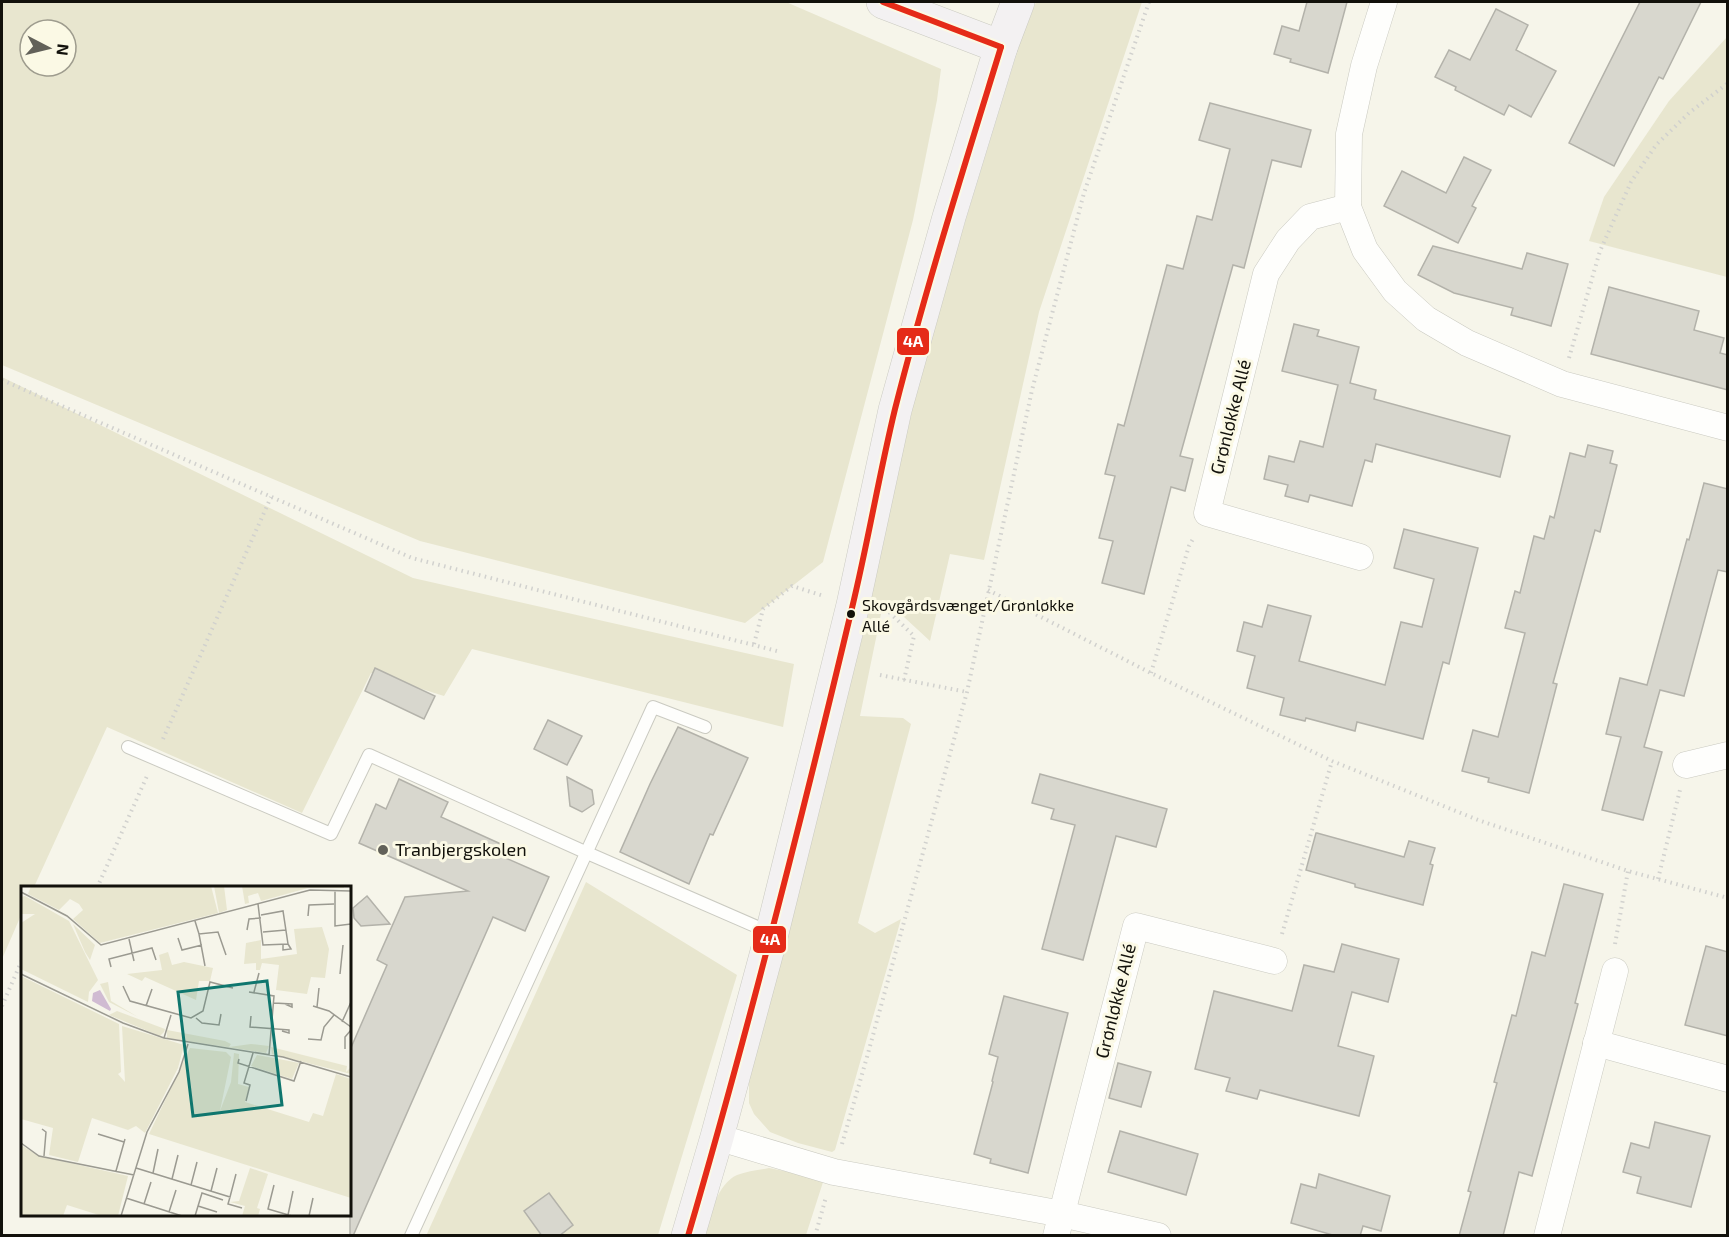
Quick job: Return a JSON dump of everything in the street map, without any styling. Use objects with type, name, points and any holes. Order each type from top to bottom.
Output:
[{"type":"street","points":[[883,2],[1001,47]]},
{"type":"street","points":[[688,1236],[772,933],[851,614],[895,410],[949,217],[1001,47],[1018,2]]},
{"type":"street","points":[[1384,2],[1364,66],[1349,134],[1347,207],[1365,250],[1395,291],[1426,319],[1467,343],[1562,384],[1728,428]]},
{"type":"street","name":"Grønløkke Allé","points":[[1207,513],[1266,274],[1288,240],[1310,217],[1347,207]]},
{"type":"street","points":[[1207,513],[1360,557]]},
{"type":"street","points":[[1686,765],[1728,755]]},
{"type":"street","name":"Grønløkke Allé","points":[[1059,1225],[1136,926],[1274,961]]},
{"type":"street","points":[[1547,1236],[1615,970]]},
{"type":"street","points":[[1596,1043],[1728,1079]]},
{"type":"street","points":[[717,1137],[834,1172],[1059,1225],[1158,1236]]},
{"type":"lane","points":[[411,1236],[653,707],[705,727]]},
{"type":"lane","points":[[128,747],[331,834],[369,755],[772,933]]},
{"type":"path","points":[[815,1236],[867,1057],[967,692],[1032,390],[1084,193],[1149,2]]},
{"type":"path","points":[[1562,384],[1600,251],[1631,182],[1656,145],[1689,113],[1728,83]]},
{"type":"path","points":[[2,380],[412,558],[781,652]]},
{"type":"path","points":[[98,886],[271,497]]},
{"type":"path","points":[[1151,673],[1189,546],[1207,513]]},
{"type":"path","points":[[988,590],[1332,761],[1478,820],[1629,871],[1728,898]]},
{"type":"path","points":[[880,675],[967,692]]},
{"type":"path","points":[[1274,961],[1332,761]]},
{"type":"path","points":[[1658,879],[1686,765]]},
{"type":"path","points":[[1615,970],[1612,962],[1629,871]]},
{"type":"path","points":[[2,1006],[21,962]]},
{"type":"shaded area","points":[[2,2],[786,2],[941,69],[913,220],[823,562],[745,623],[420,541],[2,365]]},
{"type":"shaded area","points":[[1036,2],[1142,2],[1039,312],[984,560],[950,554],[930,641],[891,605],[866,601],[929,340],[1020,43]]},
{"type":"shaded area","points":[[1727,37],[1727,277],[1589,241],[1604,197],[1669,101]]},
{"type":"shaded area","points":[[2,377],[413,578],[794,664],[783,727],[472,649],[444,696],[371,673],[302,813],[107,727],[34,886],[21,886],[21,915],[2,959]]},
{"type":"shaded area","points":[[869,611],[881,614],[860,716],[903,718],[911,724],[858,923],[875,933],[901,919],[835,1150],[832,1152],[798,1143],[770,1132],[754,1114],[749,1103],[749,1078]]},
{"type":"shaded area","points":[[586,882],[737,975],[658,1235],[426,1236]]},
{"type":"shaded area","points":[[769,1168],[824,1179],[806,1235],[703,1236],[715,1201],[730,1179],[737,1175]]},
{"type":"building","points":[[1307,2],[1347,2],[1328,73],[1290,62],[1291,59],[1274,54],[1282,26],[1299,31]]},
{"type":"building","points":[[1640,2],[1701,2],[1663,79],[1659,77],[1614,166],[1569,143]]},
{"type":"building","points":[[1496,9],[1528,25],[1516,50],[1556,71],[1531,117],[1509,105],[1504,115],[1435,77],[1449,50],[1470,60]]},
{"type":"building","points":[[1210,103],[1311,130],[1301,167],[1272,160],[1244,268],[1233,265],[1180,456],[1193,459],[1185,491],[1171,487],[1144,594],[1102,583],[1113,541],[1099,538],[1115,476],[1105,474],[1118,424],[1124,426],[1167,265],[1183,269],[1197,216],[1212,220],[1230,149],[1199,140]]},
{"type":"building","points":[[1464,157],[1491,170],[1472,206],[1476,208],[1458,243],[1384,206],[1402,171],[1446,193]]},
{"type":"building","points":[[1433,246],[1522,269],[1527,253],[1568,264],[1551,326],[1511,315],[1513,308],[1454,293],[1418,275]]},
{"type":"building","points":[[1609,287],[1699,311],[1694,330],[1724,338],[1720,353],[1728,355],[1728,390],[1591,354]]},
{"type":"building","points":[[1294,324],[1319,330],[1317,336],[1359,347],[1350,383],[1376,390],[1374,399],[1510,436],[1500,477],[1376,444],[1372,462],[1365,460],[1352,506],[1310,495],[1308,502],[1285,496],[1288,485],[1264,479],[1269,456],[1294,462],[1300,441],[1323,447],[1338,385],[1282,371]]},
{"type":"building","points":[[1588,445],[1613,451],[1610,463],[1617,465],[1600,532],[1595,530],[1553,683],[1557,684],[1529,793],[1488,782],[1489,778],[1462,771],[1473,730],[1498,737],[1525,633],[1505,628],[1515,591],[1520,593],[1534,536],[1544,539],[1550,516],[1554,518],[1570,453],[1585,457]]},
{"type":"building","points":[[1704,483],[1728,489],[1728,572],[1718,570],[1684,696],[1660,690],[1644,747],[1662,752],[1643,820],[1602,810],[1621,737],[1606,734],[1620,678],[1647,685]]},
{"type":"building","points":[[1404,529],[1478,548],[1449,664],[1443,662],[1423,739],[1357,722],[1355,731],[1306,718],[1305,721],[1280,715],[1284,698],[1247,688],[1255,656],[1237,651],[1244,622],[1262,627],[1268,605],[1311,616],[1299,661],[1385,685],[1401,622],[1422,627],[1434,579],[1394,568]]},
{"type":"building","points":[[375,668],[435,696],[424,719],[365,691]]},
{"type":"building","points":[[548,720],[582,736],[567,765],[534,749]]},
{"type":"building","points":[[678,727],[748,758],[713,835],[710,834],[689,884],[620,852]]},
{"type":"building","points":[[1040,774],[1167,809],[1156,847],[1116,836],[1083,960],[1042,949],[1075,825],[1051,819],[1054,809],[1032,803]]},
{"type":"building","points":[[567,777],[592,790],[594,804],[582,812],[570,806]]},
{"type":"building","points":[[399,779],[448,802],[441,817],[503,845],[499,855],[549,877],[525,931],[493,917],[353,1236],[350,1236],[351,1048],[387,965],[377,960],[405,897],[468,891],[359,843],[376,804],[386,809]]},
{"type":"building","points":[[1316,833],[1404,857],[1409,841],[1435,848],[1423,905],[1355,887],[1355,884],[1306,870]]},
{"type":"building","points":[[1564,884],[1603,894],[1575,1003],[1578,1004],[1532,1176],[1519,1172],[1503,1236],[1459,1236],[1471,1192],[1468,1191],[1497,1083],[1494,1082],[1512,1015],[1516,1016],[1532,952],[1545,956]]},
{"type":"building","points":[[367,896],[390,924],[361,926],[354,918],[353,908]]},
{"type":"building","points":[[1342,944],[1399,959],[1388,1002],[1352,992],[1338,1046],[1374,1056],[1359,1116],[1260,1090],[1257,1099],[1226,1091],[1230,1078],[1195,1069],[1214,991],[1292,1011],[1304,965],[1334,972]]},
{"type":"building","points":[[1706,946],[1728,952],[1728,1036],[1685,1025]]},
{"type":"building","points":[[1004,996],[1068,1013],[1028,1173],[990,1163],[991,1159],[974,1154],[998,1057],[989,1054]]},
{"type":"building","points":[[1118,1063],[1151,1072],[1141,1107],[1109,1098]]},
{"type":"building","points":[[1655,1122],[1710,1136],[1691,1207],[1637,1193],[1641,1177],[1623,1172],[1631,1143],[1649,1148]]},
{"type":"building","points":[[1120,1131],[1198,1154],[1186,1195],[1108,1172]]},
{"type":"building","points":[[1319,1174],[1390,1196],[1381,1231],[1363,1226],[1360,1236],[1336,1236],[1291,1223],[1301,1184],[1316,1188]]},
{"type":"building","points":[[549,1193],[573,1225],[559,1236],[542,1236],[524,1211]]},
{"type":"transit line","name":"4A","points":[[883,2],[1001,47]]},
{"type":"transit line","name":"4A","points":[[688,1236],[754,1001],[794,844],[852,608],[889,434],[907,363],[1001,47]]},
{"type":"place","name":"Skovgårdsvænget/Grønløkke Allé","points":[[851,614]]},
{"type":"place","name":"Tranbjergskolen","points":[[383,850]]}]
